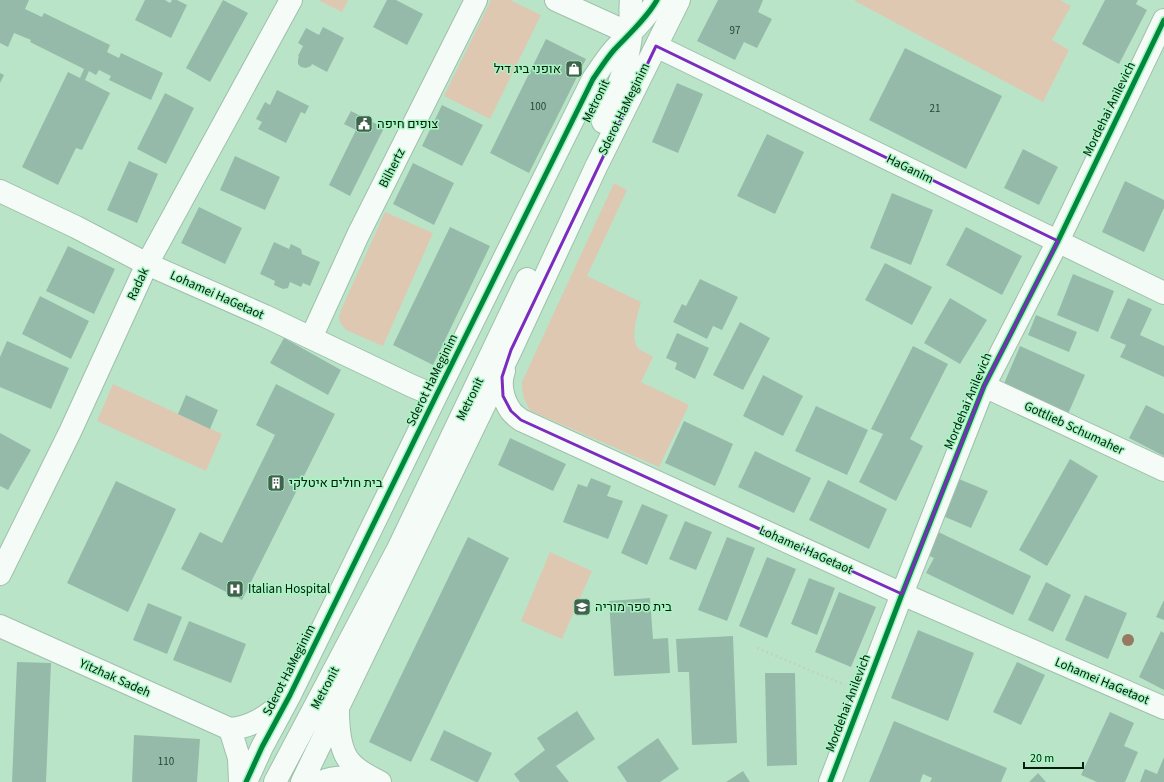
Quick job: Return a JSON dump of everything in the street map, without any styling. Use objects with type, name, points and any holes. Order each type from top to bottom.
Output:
[{"type":"street","name":"Radak","points":[[0,574],[70,432],[147,264],[291,0]]},
{"type":"street","name":"Bilhertz","points":[[311,338],[358,235],[476,0]]},
{"type":"street","points":[[556,0],[631,34]]},
{"type":"street","name":"Metronit","points":[[275,782],[398,549],[608,110],[624,69],[630,42],[632,0]]},
{"type":"street","name":"Sderot HaMeginim","points":[[246,782],[593,78],[612,52],[631,34],[652,9],[657,0]]},
{"type":"street","name":"Sderot HaMeginim","points":[[302,782],[511,350],[596,167],[679,0]]},
{"type":"street","name":"Mordehai Anilevich","points":[[830,782],[984,386],[1058,241],[1164,20]]},
{"type":"street","name":"HaGanim","points":[[656,46],[1164,293]]},
{"type":"street","name":"Lohamei HaGetaot","points":[[0,190],[147,264],[436,396]]},
{"type":"street","name":"Lohamei HaGetaot","points":[[511,350],[502,377],[503,396],[511,411],[520,420],[902,594],[1164,708]]},
{"type":"street","name":"Gottlieb Schumaher","points":[[984,386],[1164,470]]},
{"type":"street","name":"Yitzhak Sadeh","points":[[0,626],[230,729]]},
{"type":"street","points":[[240,782],[240,758],[230,729],[240,728],[257,722],[271,713],[290,695]]},
{"type":"street","points":[[338,709],[339,732],[342,745],[350,763],[357,769],[380,782]]},
{"type":"street","points":[[321,782],[337,778],[350,777],[375,782]]},
{"type":"path","points":[[757,648],[864,693]]},
{"type":"highlighted area","points":[[656,46],[1058,241],[984,386],[902,594],[521,420],[511,411],[503,396],[502,377],[511,350]]},
{"type":"shaded area","points":[[318,0],[348,0],[342,12]]},
{"type":"shaded area","points":[[491,0],[510,0],[541,15],[490,119],[444,96]]},
{"type":"shaded area","points":[[855,0],[1060,0],[1071,6],[1052,40],[1069,50],[1043,102]]},
{"type":"shaded area","points":[[614,183],[627,190],[587,276],[641,302],[634,333],[636,345],[639,349],[653,357],[641,382],[689,405],[659,467],[531,411],[525,401],[522,391],[522,382]]},
{"type":"shaded area","points":[[385,212],[433,233],[383,346],[346,330],[341,324],[339,317]]},
{"type":"shaded area","points":[[113,384],[222,434],[206,471],[97,421]]},
{"type":"shaded area","points":[[550,552],[592,571],[562,639],[521,621]]},
{"type":"building","points":[[0,0],[29,0],[25,9],[42,17],[44,13],[110,45],[107,52],[119,58],[121,53],[163,73],[151,100],[109,80],[111,76],[99,70],[96,75],[89,71],[85,80],[110,93],[82,150],[76,148],[58,185],[22,167],[68,72],[80,78],[84,69],[30,42],[31,40],[14,33],[8,47],[0,43]]},
{"type":"building","points":[[145,0],[165,0],[170,3],[172,0],[177,0],[187,5],[171,38],[135,20]]},
{"type":"building","points":[[223,0],[248,13],[210,82],[186,68]]},
{"type":"building","points":[[387,0],[396,0],[423,14],[407,45],[373,27]]},
{"type":"building","points":[[718,0],[763,0],[758,12],[772,19],[757,48],[744,42],[735,60],[697,41]]},
{"type":"building","points":[[1105,0],[1138,0],[1136,4],[1147,10],[1119,64],[1082,44]]},
{"type":"building","points":[[323,27],[344,38],[327,72],[312,64],[306,68],[301,67],[298,64],[298,56],[303,46],[298,43],[306,28],[319,35]]},
{"type":"building","points":[[546,39],[586,59],[529,173],[490,153]]},
{"type":"building","points":[[905,48],[1002,96],[966,169],[869,120]]},
{"type":"building","points":[[0,73],[4,75],[0,83]]},
{"type":"building","points":[[677,83],[703,94],[678,153],[652,142]]},
{"type":"building","points":[[277,90],[309,106],[305,114],[301,112],[286,143],[258,129],[262,122],[256,119],[265,102],[270,105]]},
{"type":"building","points":[[165,93],[194,108],[166,164],[137,149]]},
{"type":"building","points":[[442,105],[483,125],[462,166],[422,146]]},
{"type":"building","points":[[351,111],[384,128],[350,196],[329,185],[356,130],[344,124]]},
{"type":"building","points":[[767,134],[804,152],[775,214],[737,196]]},
{"type":"building","points":[[1023,149],[1058,167],[1039,205],[1004,188]]},
{"type":"building","points":[[235,156],[280,177],[265,210],[220,190]]},
{"type":"building","points":[[129,161],[158,174],[137,223],[107,210]]},
{"type":"building","points":[[413,163],[454,183],[434,225],[393,204]]},
{"type":"building","points":[[1125,181],[1164,200],[1164,208],[1144,252],[1102,232]]},
{"type":"building","points":[[892,193],[933,210],[911,265],[870,248]]},
{"type":"building","points":[[199,207],[242,228],[225,264],[181,243]]},
{"type":"building","points":[[450,227],[490,246],[433,365],[393,345]]},
{"type":"building","points":[[966,227],[1022,256],[1002,295],[946,265]]},
{"type":"building","points":[[274,242],[289,249],[291,244],[301,249],[302,254],[320,262],[310,286],[303,283],[301,287],[290,282],[288,288],[283,289],[274,285],[275,281],[260,274]]},
{"type":"building","points":[[68,246],[115,269],[94,314],[46,291]]},
{"type":"building","points":[[885,263],[932,287],[912,325],[865,300]]},
{"type":"building","points":[[1073,274],[1114,291],[1098,332],[1057,315]]},
{"type":"building","points":[[700,279],[738,297],[722,330],[713,326],[707,339],[673,322],[682,304],[686,306]]},
{"type":"building","points":[[40,296],[89,321],[71,359],[22,334]]},
{"type":"building","points":[[950,298],[987,320],[960,364],[924,343]]},
{"type":"building","points":[[1128,298],[1152,309],[1140,335],[1164,346],[1164,377],[1120,357],[1126,345],[1110,338]]},
{"type":"building","points":[[1036,315],[1077,332],[1069,352],[1028,335]]},
{"type":"building","points":[[740,322],[770,338],[743,390],[713,375]]},
{"type":"building","points":[[677,333],[709,348],[695,379],[675,369],[677,363],[666,358]]},
{"type":"building","points":[[284,338],[341,370],[328,395],[270,363]]},
{"type":"building","points":[[7,341],[69,368],[51,409],[0,387],[0,357]]},
{"type":"building","points":[[913,346],[948,364],[910,439],[923,446],[896,501],[859,482],[883,434],[871,429]]},
{"type":"building","points":[[1020,346],[1085,375],[1068,414],[1003,386]]},
{"type":"building","points":[[763,375],[803,396],[783,436],[743,416]]},
{"type":"building","name":"בית חולים איטלקי","points":[[276,384],[335,414],[242,600],[181,569],[200,532],[222,543],[275,435],[256,425]]},
{"type":"building","points":[[186,395],[218,410],[210,429],[178,414]]},
{"type":"building","points":[[1146,405],[1164,414],[1164,456],[1129,438]]},
{"type":"building","points":[[816,406],[868,430],[847,475],[795,451]]},
{"type":"building","points":[[684,421],[733,444],[715,486],[665,463]]},
{"type":"building","points":[[0,433],[31,450],[8,490],[0,486]]},
{"type":"building","points":[[510,438],[566,464],[553,491],[498,465]]},
{"type":"building","points":[[755,451],[811,478],[794,513],[738,487]]},
{"type":"building","points":[[1070,459],[1098,476],[1047,566],[1019,550]]},
{"type":"building","points":[[591,478],[611,486],[607,496],[623,501],[608,539],[563,522],[578,484],[587,487]]},
{"type":"building","points":[[959,479],[988,491],[971,528],[943,516]]},
{"type":"building","points":[[828,480],[887,509],[869,549],[809,520]]},
{"type":"building","points":[[116,481],[176,509],[128,612],[67,583]]},
{"type":"building","points":[[642,504],[668,515],[647,565],[621,553]]},
{"type":"building","points":[[685,521],[712,532],[696,570],[669,559]]},
{"type":"building","points":[[934,530],[1031,576],[1013,615],[926,573],[934,558],[923,553]]},
{"type":"building","points":[[468,537],[509,558],[411,762],[369,742]]},
{"type":"building","points":[[727,537],[755,548],[727,621],[698,610]]},
{"type":"building","points":[[767,557],[796,569],[767,638],[739,626]]},
{"type":"building","points":[[809,578],[835,588],[817,635],[791,624]]},
{"type":"building","points":[[1046,582],[1071,595],[1053,632],[1028,620]]},
{"type":"building","points":[[839,592],[876,607],[851,667],[815,652]]},
{"type":"building","points":[[1085,595],[1127,613],[1108,659],[1065,640]]},
{"type":"building","points":[[650,598],[653,639],[668,638],[670,673],[614,676],[609,601]]},
{"type":"building","points":[[1164,600],[1164,620],[1156,617]]},
{"type":"building","points":[[148,603],[182,617],[167,654],[133,640]]},
{"type":"building","points":[[189,621],[246,644],[231,683],[173,660]]},
{"type":"building","points":[[918,630],[974,653],[948,721],[891,698]]},
{"type":"building","points":[[1161,631],[1164,633],[1164,690],[1139,677]]},
{"type":"building","points":[[733,636],[737,743],[692,745],[689,672],[678,672],[676,639]]},
{"type":"building","points":[[17,662],[51,663],[46,782],[12,782]]},
{"type":"building","points":[[1017,662],[1045,675],[1021,725],[993,712]]},
{"type":"building","points":[[765,673],[795,673],[797,765],[767,766]]},
{"type":"building","points":[[577,711],[595,739],[556,766],[569,782],[520,782],[514,774],[545,750],[537,738]]},
{"type":"building","points":[[1110,712],[1134,723],[1124,746],[1138,752],[1125,782],[1097,782],[1081,775]]},
{"type":"building","points":[[894,721],[1007,768],[1001,782],[930,782],[932,778],[923,774],[920,782],[869,782]]},
{"type":"building","points":[[444,730],[492,753],[478,782],[430,760]]},
{"type":"building","points":[[134,735],[200,739],[197,782],[132,782]]},
{"type":"building","points":[[658,738],[679,769],[660,782],[627,782],[617,767]]},
{"type":"building","points":[[1164,757],[1164,782],[1140,782],[1145,769],[1157,774]]},
{"type":"building","points":[[743,771],[750,782],[726,782]]},
{"type":"building","points":[[1038,773],[1046,782],[1029,782]]},
{"type":"cycle path","points":[[246,782],[593,79],[611,53],[643,20],[657,0]]},
{"type":"cycle path","points":[[830,782],[984,386],[1058,241],[1164,20]]},
{"type":"place","name":"אופני ביג דיל","points":[[574,69]]},
{"type":"place","name":"צופים חיפה","points":[[364,124]]},
{"type":"place","name":"בית חולים איטלקי","points":[[276,483]]},
{"type":"place","name":"Italian Hospital","points":[[235,589]]},
{"type":"place","name":"בית ספר מוריה","points":[[582,607]]}]
